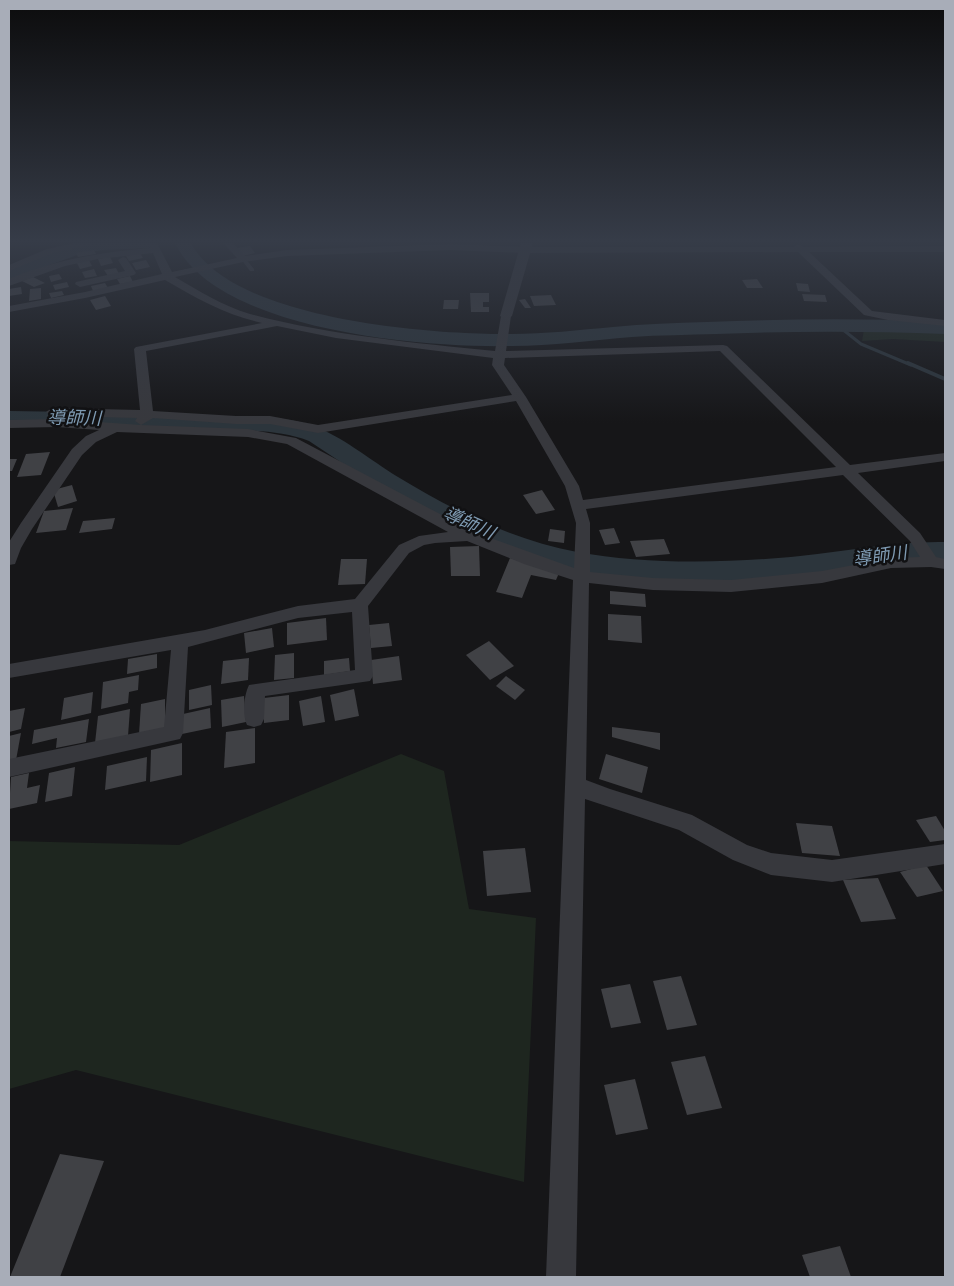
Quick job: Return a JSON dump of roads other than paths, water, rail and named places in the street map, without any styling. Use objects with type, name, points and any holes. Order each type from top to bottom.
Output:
[{"type":"street","points":[[9,310],[44,303]]},
{"type":"street","points":[[214,303],[246,316],[336,335],[501,355],[723,348],[915,537],[938,563]]},
{"type":"street","points":[[510,303],[498,365],[520,397],[572,486],[583,523],[562,1277]]},
{"type":"street","points":[[857,303],[868,313],[945,323]]},
{"type":"street","points":[[147,415],[140,349],[263,328],[278,323]]},
{"type":"street","points":[[9,414],[59,412],[270,420],[318,429],[520,397]]},
{"type":"street","points":[[9,560],[13,548],[26,526],[77,452],[92,439],[124,428],[147,415]]},
{"type":"street","points":[[9,424],[57,423],[248,433],[291,441],[469,536],[530,560],[582,577],[653,584],[731,586],[822,577],[891,563],[938,563]]},
{"type":"street","points":[[578,505],[945,457]]},
{"type":"street","points":[[254,719],[256,690],[364,676],[360,605],[404,549],[412,542],[425,539],[469,536]]},
{"type":"street","points":[[9,671],[205,637],[298,612],[360,605]]},
{"type":"street","points":[[9,768],[173,733],[180,642]]},
{"type":"street","points":[[576,785],[607,798],[684,822],[741,853],[771,864],[832,871],[945,854]]},
{"type":"waterway","points":[[260,303],[292,314],[348,326],[406,334],[490,340],[551,338],[632,331],[762,326],[872,325],[945,328]]},
{"type":"waterway","points":[[837,325],[861,344],[911,365]]},
{"type":"waterway","points":[[908,363],[945,379]]},
{"type":"waterway","name":"導師川","points":[[9,418],[132,419],[267,425],[302,430],[317,436],[411,496],[450,517],[500,539],[580,563],[619,568],[665,570],[757,569],[801,566],[883,554],[945,551]]}]
